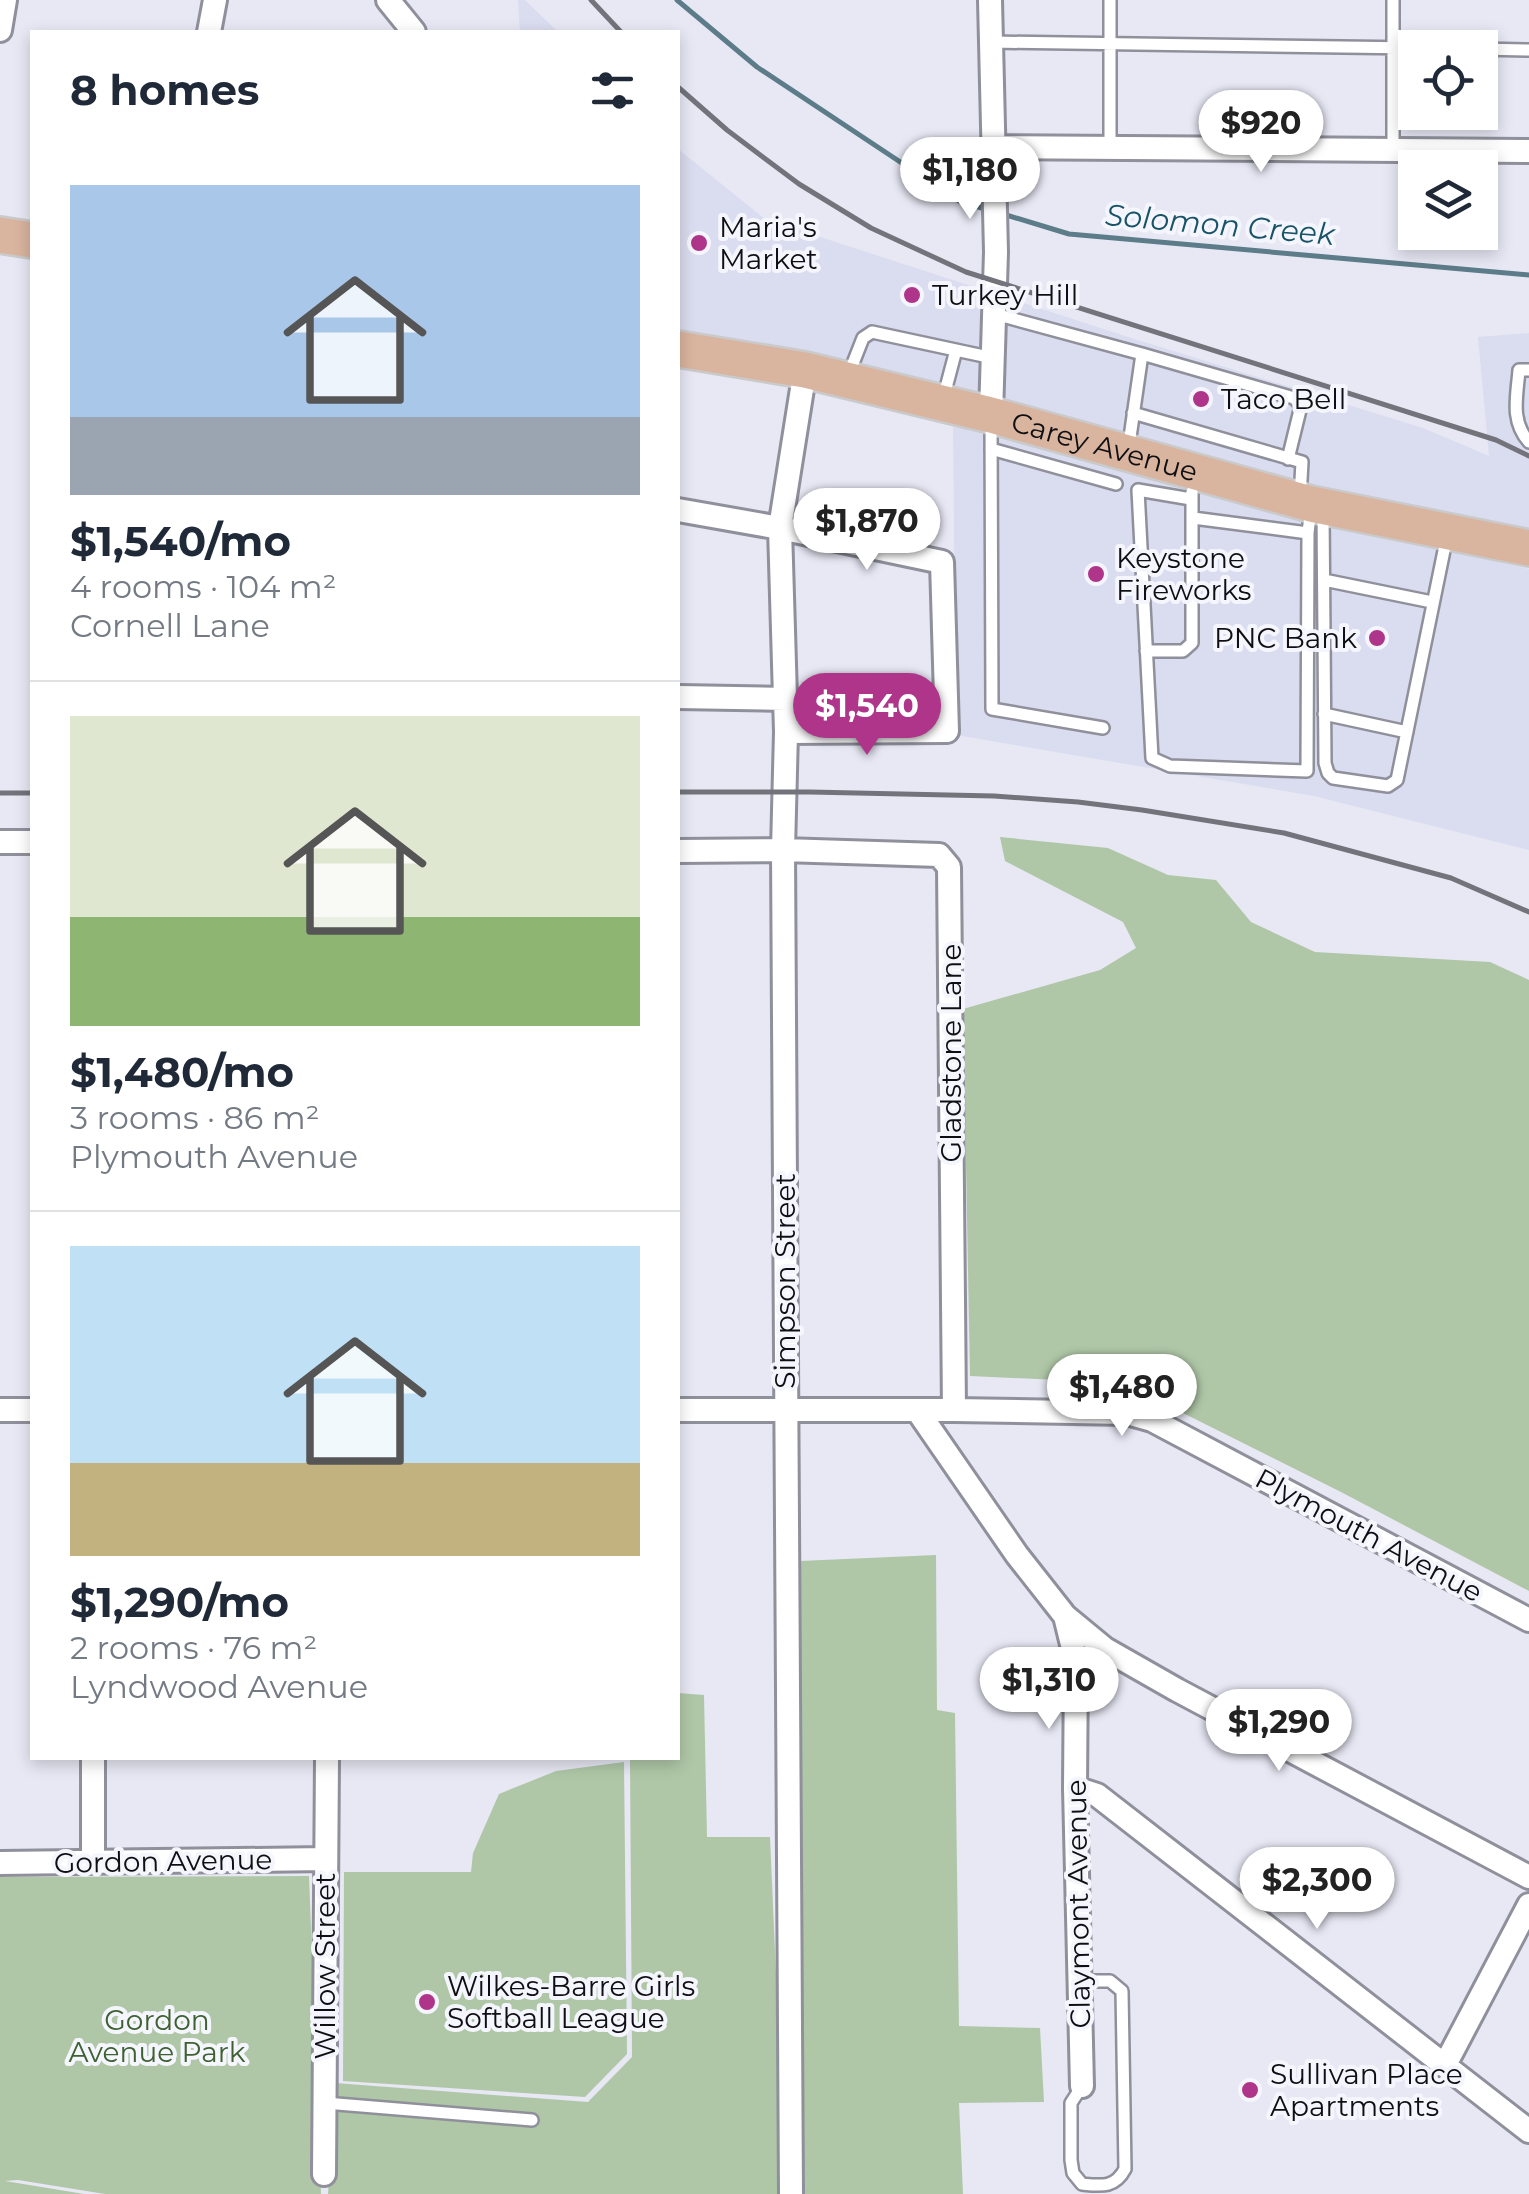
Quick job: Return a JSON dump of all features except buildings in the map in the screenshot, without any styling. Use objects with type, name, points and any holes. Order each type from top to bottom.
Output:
[{"type":"main road","points":[[0,234],[30,240]]},
{"type":"main road","name":"Carey Avenue","points":[[680,349],[805,370],[942,403],[991,432],[1192,486],[1310,511],[1529,548]]},
{"type":"street","points":[[0,30],[5,0]]},
{"type":"street","points":[[209,30],[215,0]]},
{"type":"street","points":[[388,0],[412,30]]},
{"type":"street","points":[[990,0],[996,192],[991,432]]},
{"type":"street","points":[[993,147],[1529,151]]},
{"type":"street","name":"Simpson Street","points":[[791,2194],[783,850],[786,732],[780,528],[805,370]]},
{"type":"street","points":[[680,510],[942,562],[947,730],[786,732]]},
{"type":"street","points":[[680,697],[785,699]]},
{"type":"street","points":[[0,842],[30,842]]},
{"type":"street","name":"Gladstone Lane","points":[[680,851],[939,855],[949,867],[954,1410]]},
{"type":"street","points":[[0,1410],[30,1410]]},
{"type":"street","name":"Plymouth Avenue","points":[[680,1410],[1127,1413],[1152,1420],[1529,1620]]},
{"type":"street","name":"Claymont Avenue","points":[[917,1410],[1016,1555],[1065,1616],[1076,1662],[1082,2086]]},
{"type":"street","points":[[1065,1616],[1105,1648],[1178,1690],[1529,1877]]},
{"type":"street","points":[[92,1862],[93,1760]]},
{"type":"street","name":"Willow Street","points":[[324,2174],[326,1760]]},
{"type":"street","points":[[1075,1788],[1097,1795],[1529,2132]]},
{"type":"street","name":"Gordon Avenue","points":[[0,1863],[326,1860]]},
{"type":"street","points":[[1445,2065],[1529,1905]]},
{"type":"lane","points":[[1110,0],[1110,148]]},
{"type":"lane","points":[[1393,0],[1393,150]]},
{"type":"lane","points":[[991,42],[1398,48]]},
{"type":"lane","points":[[1498,50],[1529,50]]},
{"type":"lane","points":[[995,314],[1294,398],[1302,406],[1288,458]]},
{"type":"lane","points":[[846,380],[863,338],[872,332],[993,358]]},
{"type":"lane","points":[[942,403],[956,350]]},
{"type":"lane","points":[[1122,469],[1142,354]]},
{"type":"lane","points":[[1529,370],[1519,370],[1516,416],[1520,432],[1529,442]]},
{"type":"lane","points":[[1134,413],[1302,462],[1324,580],[1325,763],[1333,778],[1388,786],[1397,780],[1448,532]]},
{"type":"lane","points":[[991,432],[992,709],[1103,728]]},
{"type":"lane","points":[[1146,652],[1184,651],[1192,643],[1192,486],[1138,490],[1146,652],[1152,758],[1170,766],[1307,771],[1310,511]]},
{"type":"lane","points":[[1193,518],[1310,511]]},
{"type":"lane","points":[[1324,580],[1432,602]]},
{"type":"lane","points":[[1324,714],[1407,732]]},
{"type":"lane","points":[[1079,1982],[1110,1981],[1122,1991],[1125,2169],[1108,2186],[1082,2184],[1074,2173],[1071,2103],[1082,2086]]},
{"type":"lane","points":[[325,2103],[532,2120]]},
{"type":"shaded area","points":[[518,0],[525,0],[556,30],[520,30]]},
{"type":"shaded area","points":[[680,151],[765,219],[1423,428],[1489,456],[1478,337],[1529,333],[1529,532],[1258,474],[680,333]]},
{"type":"shaded area","points":[[953,421],[1226,500],[1529,569],[1529,850],[1314,796],[956,735]]},
{"type":"green space","points":[[1000,837],[1108,848],[1168,875],[1216,880],[1251,922],[1315,952],[1490,962],[1529,980],[1529,1591],[1123,1383],[970,1376],[963,1009],[1100,970],[1136,948],[1123,922],[1005,861]]},
{"type":"green space","points":[[936,1555],[937,1710],[955,1713],[959,2026],[1040,2028],[1044,2102],[959,2103],[963,2194],[802,2194],[800,1561]]},
{"type":"green space","points":[[680,1693],[704,1695],[707,1837],[770,1837],[781,2194],[328,2194],[335,2083],[588,2102],[632,2057],[630,1760],[680,1760]]},
{"type":"green space","points":[[624,1762],[627,2054],[585,2097],[343,2081],[344,1872],[471,1872],[473,1853],[499,1794],[556,1771]]},
{"type":"green space","name":"Gordon Avenue Park","points":[[309,1876],[321,2194],[105,2194],[18,2180],[5,2181],[84,2194],[0,2194],[0,1877]]},
{"type":"waterway","name":"Solomon Creek","points":[[677,0],[757,67],[959,201],[988,210]]},
{"type":"waterway","name":"Solomon Creek","points":[[1003,214],[1069,234],[1529,275]]},
{"type":"railway","points":[[591,0],[619,30]]},
{"type":"railway","points":[[680,89],[799,184],[871,228],[966,272],[1496,440],[1529,456]]},
{"type":"railway","points":[[680,792],[994,796],[1142,810],[1284,833],[1451,878],[1529,912]]},
{"type":"railway","points":[[0,793],[30,793]]},
{"type":"place","name":"Maria's Market","points":[[699,243]]},
{"type":"place","name":"Turkey Hill","points":[[912,295]]},
{"type":"place","name":"Taco Bell","points":[[1201,399]]},
{"type":"place","name":"Keystone Fireworks","points":[[1096,574]]},
{"type":"place","name":"PNC Bank","points":[[1377,638]]},
{"type":"place","name":"Wilkes-Barre Girls Softball League","points":[[427,2002]]},
{"type":"place","name":"Sullivan Place Apartments","points":[[1250,2090]]}]
